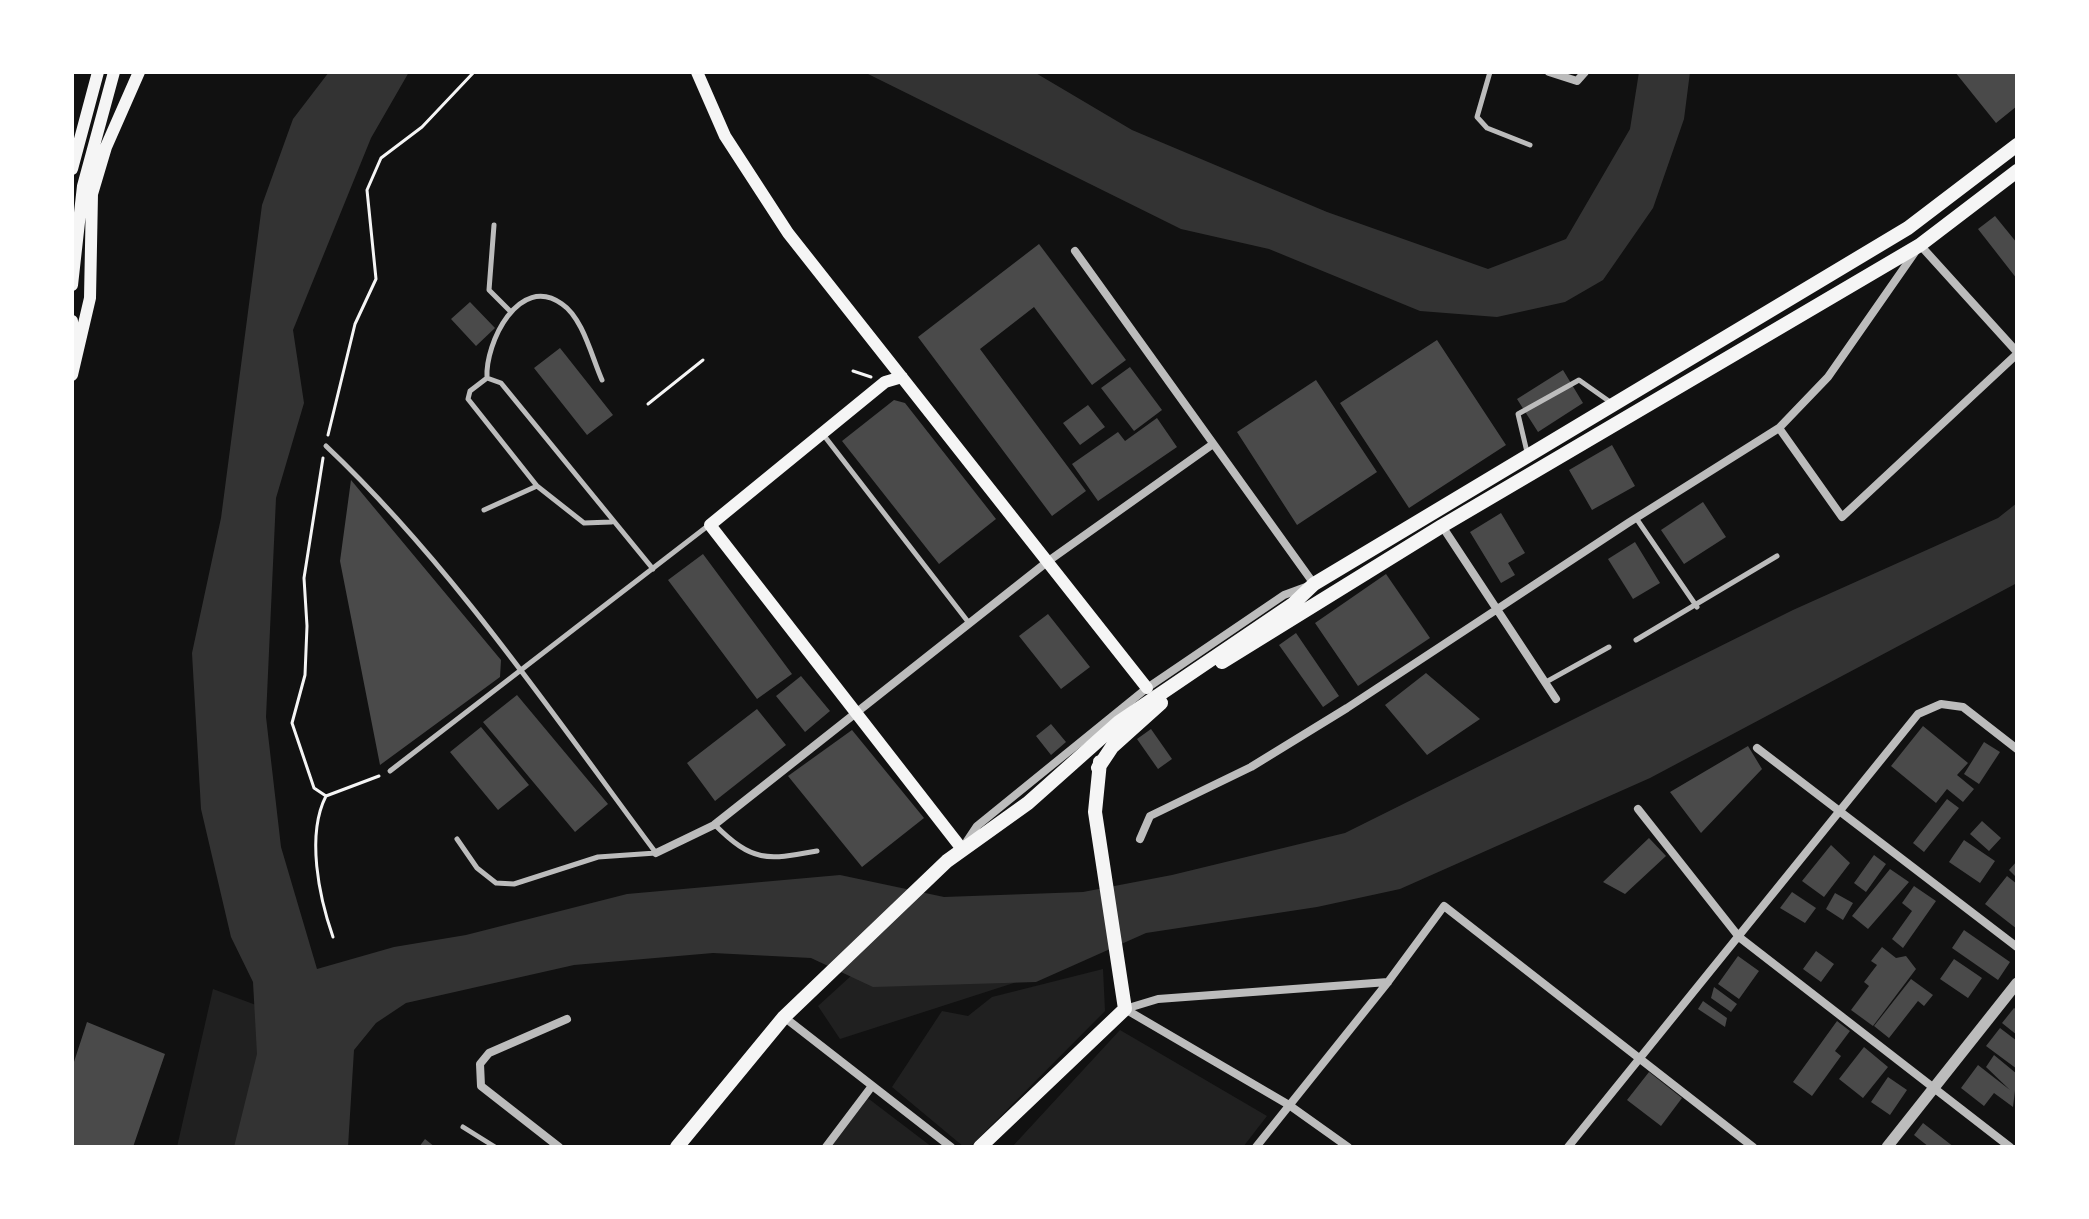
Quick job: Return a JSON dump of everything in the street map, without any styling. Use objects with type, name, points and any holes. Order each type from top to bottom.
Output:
[{"type":"main road","points":[[72,169],[98,72]]},
{"type":"main road","points":[[72,285],[78,254],[83,186],[114,72]]},
{"type":"main road","points":[[74,369],[90,298],[92,194],[106,147],[139,72]]},
{"type":"main road","points":[[697,72],[725,136],[755,187],[1147,688],[1143,706],[1105,743],[1098,768],[1095,812],[1125,1009],[980,1147]]},
{"type":"main road","points":[[677,1147],[796,1004],[947,861],[1038,795],[1119,722],[1293,604],[1314,584],[1908,228],[2017,145]]},
{"type":"main road","points":[[1098,768],[1112,747],[1175,694],[1442,526],[1920,245],[2017,171]]},
{"type":"main road","points":[[72,321],[74,369]]},
{"type":"main road","points":[[885,382],[892,365]]},
{"type":"main road","points":[[902,377],[885,382],[710,525],[962,849]]},
{"type":"street","points":[[1549,72],[1577,81],[1585,72]]},
{"type":"street","points":[[1140,839],[1150,816],[1251,767],[1779,428],[1828,377],[1920,245],[2017,353],[1842,517],[1779,428]]},
{"type":"street","points":[[962,849],[977,826],[1147,688],[1284,595],[1314,584],[1075,251]]},
{"type":"street","points":[[656,853],[714,825],[1047,562],[1213,444]]},
{"type":"street","points":[[1442,526],[1556,699]]},
{"type":"street","points":[[1568,1147],[1918,714],[1941,704],[1963,707],[2017,749]]},
{"type":"street","points":[[1757,748],[2017,947]]},
{"type":"street","points":[[1638,809],[1739,937],[2010,1147]]},
{"type":"street","points":[[1256,1147],[1388,982],[1444,906],[1753,1147]]},
{"type":"street","points":[[1125,1009],[1158,999],[1388,982]]},
{"type":"street","points":[[1887,1147],[2017,983]]},
{"type":"street","points":[[1125,1009],[1289,1105],[1348,1147]]},
{"type":"street","points":[[784,1017],[951,1147]]},
{"type":"street","points":[[555,1146],[481,1086],[480,1064],[489,1053],[567,1019]]},
{"type":"street","points":[[826,1147],[872,1086]]},
{"type":"lane","points":[[1490,72],[1477,117],[1487,128],[1530,145]]},
{"type":"lane","points":[[494,225],[489,290],[511,312]]},
{"type":"lane","points":[[487,378],[486,358],[511,312],[531,296],[545,295],[563,304],[574,316],[602,380]]},
{"type":"lane","points":[[487,378],[470,391],[468,399],[537,486],[584,523],[611,522]]},
{"type":"lane","points":[[487,378],[501,383],[611,522],[653,569]]},
{"type":"lane","points":[[1528,456],[1518,414],[1579,380],[1613,405]]},
{"type":"lane","points":[[822,433],[969,623]]},
{"type":"lane","points":[[326,446],[375,492],[521,672],[656,853]]},
{"type":"lane","points":[[484,510],[537,486]]},
{"type":"lane","points":[[1636,518],[1697,607]]},
{"type":"lane","points":[[390,771],[710,525]]},
{"type":"lane","points":[[1636,640],[1697,607],[1777,556]]},
{"type":"lane","points":[[1545,683],[1609,647]]},
{"type":"lane","points":[[714,825],[740,850],[769,860],[817,851]]},
{"type":"lane","points":[[457,839],[477,868],[496,883],[514,884],[598,857],[656,853]]},
{"type":"lane","points":[[463,1127],[495,1147]]},
{"type":"path","points":[[326,796],[314,788],[292,723],[305,675],[307,626],[304,578],[310,525],[355,324],[376,279],[367,190],[381,158],[422,127],[474,72]]},
{"type":"path","points":[[648,404],[703,360]]},
{"type":"path","points":[[333,937],[324,912],[317,815],[326,796],[390,771]]},
{"type":"shaded area","points":[[329,72],[409,72],[371,138],[293,330],[304,403],[276,498],[266,717],[281,847],[317,969],[394,947],[466,935],[627,894],[840,875],[944,897],[1083,892],[1172,875],[1345,833],[1793,610],[1998,518],[2017,503],[2017,583],[1650,778],[1400,889],[1317,907],[1146,933],[1036,982],[873,987],[811,958],[713,953],[574,965],[406,1003],[376,1023],[354,1050],[348,1147],[234,1147],[257,1054],[253,982],[231,937],[201,809],[192,653],[221,518],[262,205],[293,119]]},
{"type":"shaded area","points":[[864,72],[1034,72],[1132,130],[1327,212],[1488,269],[1566,239],[1630,129],[1639,72],[1690,72],[1684,119],[1653,208],[1603,280],[1565,302],[1497,317],[1420,311],[1269,249],[1181,229]]},
{"type":"shaded area","points":[[1061,944],[1085,960],[840,1039],[818,1006],[874,955]]},
{"type":"shaded area","points":[[1103,969],[1105,1011],[970,1147],[964,1147],[892,1087],[942,1011],[968,1016],[992,997]]},
{"type":"shaded area","points":[[213,989],[272,1011],[242,1147],[177,1147]]},
{"type":"shaded area","points":[[1120,1030],[1267,1116],[1243,1147],[1012,1147]]},
{"type":"shaded area","points":[[865,1096],[932,1147],[830,1147]]},
{"type":"building","points":[[1955,72],[2017,72],[2017,106],[1996,123]]},
{"type":"building","points":[[1995,216],[2017,243],[2017,279],[1978,229]]},
{"type":"building","points":[[1039,244],[1126,360],[1092,385],[1034,307],[980,349],[1086,491],[1052,516],[918,337]]},
{"type":"building","points":[[470,302],[495,328],[476,346],[451,319]]},
{"type":"building","points":[[1437,340],[1506,445],[1409,508],[1340,403]]},
{"type":"building","points":[[560,348],[613,415],[587,435],[534,368]]},
{"type":"building","points":[[1130,367],[1162,410],[1134,431],[1101,388]]},
{"type":"building","points":[[1563,370],[1583,403],[1538,432],[1517,399]]},
{"type":"building","points":[[1316,380],[1377,472],[1297,525],[1237,432]]},
{"type":"building","points":[[894,400],[905,403],[996,519],[939,564],[842,441]]},
{"type":"building","points":[[1088,405],[1105,427],[1080,445],[1063,423]]},
{"type":"building","points":[[1157,418],[1177,447],[1098,501],[1072,464],[1118,432],[1125,441]]},
{"type":"building","points":[[1612,445],[1635,486],[1592,510],[1569,470]]},
{"type":"building","points":[[351,480],[501,660],[500,677],[380,765],[340,561]]},
{"type":"building","points":[[1703,502],[1726,537],[1684,564],[1661,530]]},
{"type":"building","points":[[1501,513],[1525,553],[1508,563],[1515,575],[1501,583],[1470,532]]},
{"type":"building","points":[[1635,542],[1660,583],[1633,599],[1608,559]]},
{"type":"building","points":[[703,554],[792,674],[757,699],[668,580]]},
{"type":"building","points":[[1386,574],[1430,638],[1358,686],[1315,623]]},
{"type":"building","points":[[1048,614],[1090,667],[1061,689],[1019,636]]},
{"type":"building","points":[[1296,633],[1339,696],[1323,707],[1279,645]]},
{"type":"building","points":[[1426,673],[1480,719],[1427,755],[1385,705]]},
{"type":"building","points":[[801,676],[830,711],[805,732],[776,696]]},
{"type":"building","points":[[517,695],[608,804],[575,832],[483,722]]},
{"type":"building","points":[[757,709],[786,745],[715,801],[687,763]]},
{"type":"building","points":[[1051,724],[1066,742],[1051,755],[1036,736]]},
{"type":"building","points":[[1923,726],[1968,763],[1957,775],[1974,789],[1963,802],[1947,789],[1936,803],[1891,766]]},
{"type":"building","points":[[481,727],[529,785],[498,810],[450,752]]},
{"type":"building","points":[[1151,729],[1172,759],[1158,769],[1137,739]]},
{"type":"building","points":[[852,730],[924,818],[862,867],[788,776]]},
{"type":"building","points":[[1984,742],[2000,752],[1979,784],[1964,774]]},
{"type":"building","points":[[1748,746],[1762,769],[1701,833],[1670,792]]},
{"type":"building","points":[[1947,799],[1959,808],[1924,852],[1913,843]]},
{"type":"building","points":[[1982,821],[2001,838],[1989,851],[1970,834]]},
{"type":"building","points":[[1649,838],[1666,856],[1625,894],[1603,882]]},
{"type":"building","points":[[1964,840],[1995,861],[1980,883],[1949,862]]},
{"type":"building","points":[[1831,845],[1850,863],[1824,897],[1802,881]]},
{"type":"building","points":[[1874,855],[1886,864],[1866,892],[1854,883]]},
{"type":"building","points":[[2017,861],[2017,878],[2009,870]]},
{"type":"building","points":[[1890,869],[1909,882],[1868,929],[1852,916]]},
{"type":"building","points":[[2007,876],[2017,884],[2017,929],[1985,904]]},
{"type":"building","points":[[1914,886],[1936,901],[1903,948],[1892,939],[1912,911],[1902,903]]},
{"type":"building","points":[[1792,892],[1816,908],[1805,923],[1780,908]]},
{"type":"building","points":[[1835,893],[1853,903],[1843,920],[1826,909]]},
{"type":"building","points":[[1964,930],[2010,962],[1998,980],[1952,948]]},
{"type":"building","points":[[1882,947],[1896,958],[1906,956],[1916,969],[1873,1026],[1851,1010],[1869,986],[1864,982],[1877,965],[1871,961]]},
{"type":"building","points":[[1816,951],[1834,964],[1821,982],[1803,969]]},
{"type":"building","points":[[1738,956],[1759,971],[1739,999],[1718,984]]},
{"type":"building","points":[[1954,959],[1982,978],[1968,998],[1940,979]]},
{"type":"building","points":[[1911,979],[1933,995],[1924,1006],[1918,1001],[1889,1038],[1874,1026]]},
{"type":"building","points":[[1714,987],[1737,1004],[1731,1012],[1711,998]]},
{"type":"building","points":[[1703,1001],[1727,1018],[1725,1027],[1698,1009]]},
{"type":"building","points":[[2014,1008],[2017,1010],[2017,1035],[2002,1023]]},
{"type":"building","points":[[1837,1021],[1850,1031],[1835,1051],[1841,1056],[1812,1096],[1793,1082]]},
{"type":"building","points":[[87,1022],[165,1054],[133,1147],[72,1147],[72,1068]]},
{"type":"building","points":[[2000,1028],[2017,1041],[2017,1069],[1986,1046]]},
{"type":"building","points":[[1864,1047],[1888,1067],[1863,1098],[1839,1079]]},
{"type":"building","points":[[1994,1055],[2017,1074],[2013,1107],[1994,1093],[1984,1106],[1961,1088],[1978,1065],[2010,1090],[1986,1067]]},
{"type":"building","points":[[1649,1072],[1682,1098],[1661,1126],[1627,1100]]},
{"type":"building","points":[[1888,1077],[1907,1090],[1890,1115],[1871,1102]]},
{"type":"building","points":[[1923,1123],[1954,1147],[1929,1147],[1914,1135]]},
{"type":"building","points":[[425,1139],[435,1147],[419,1147]]}]
